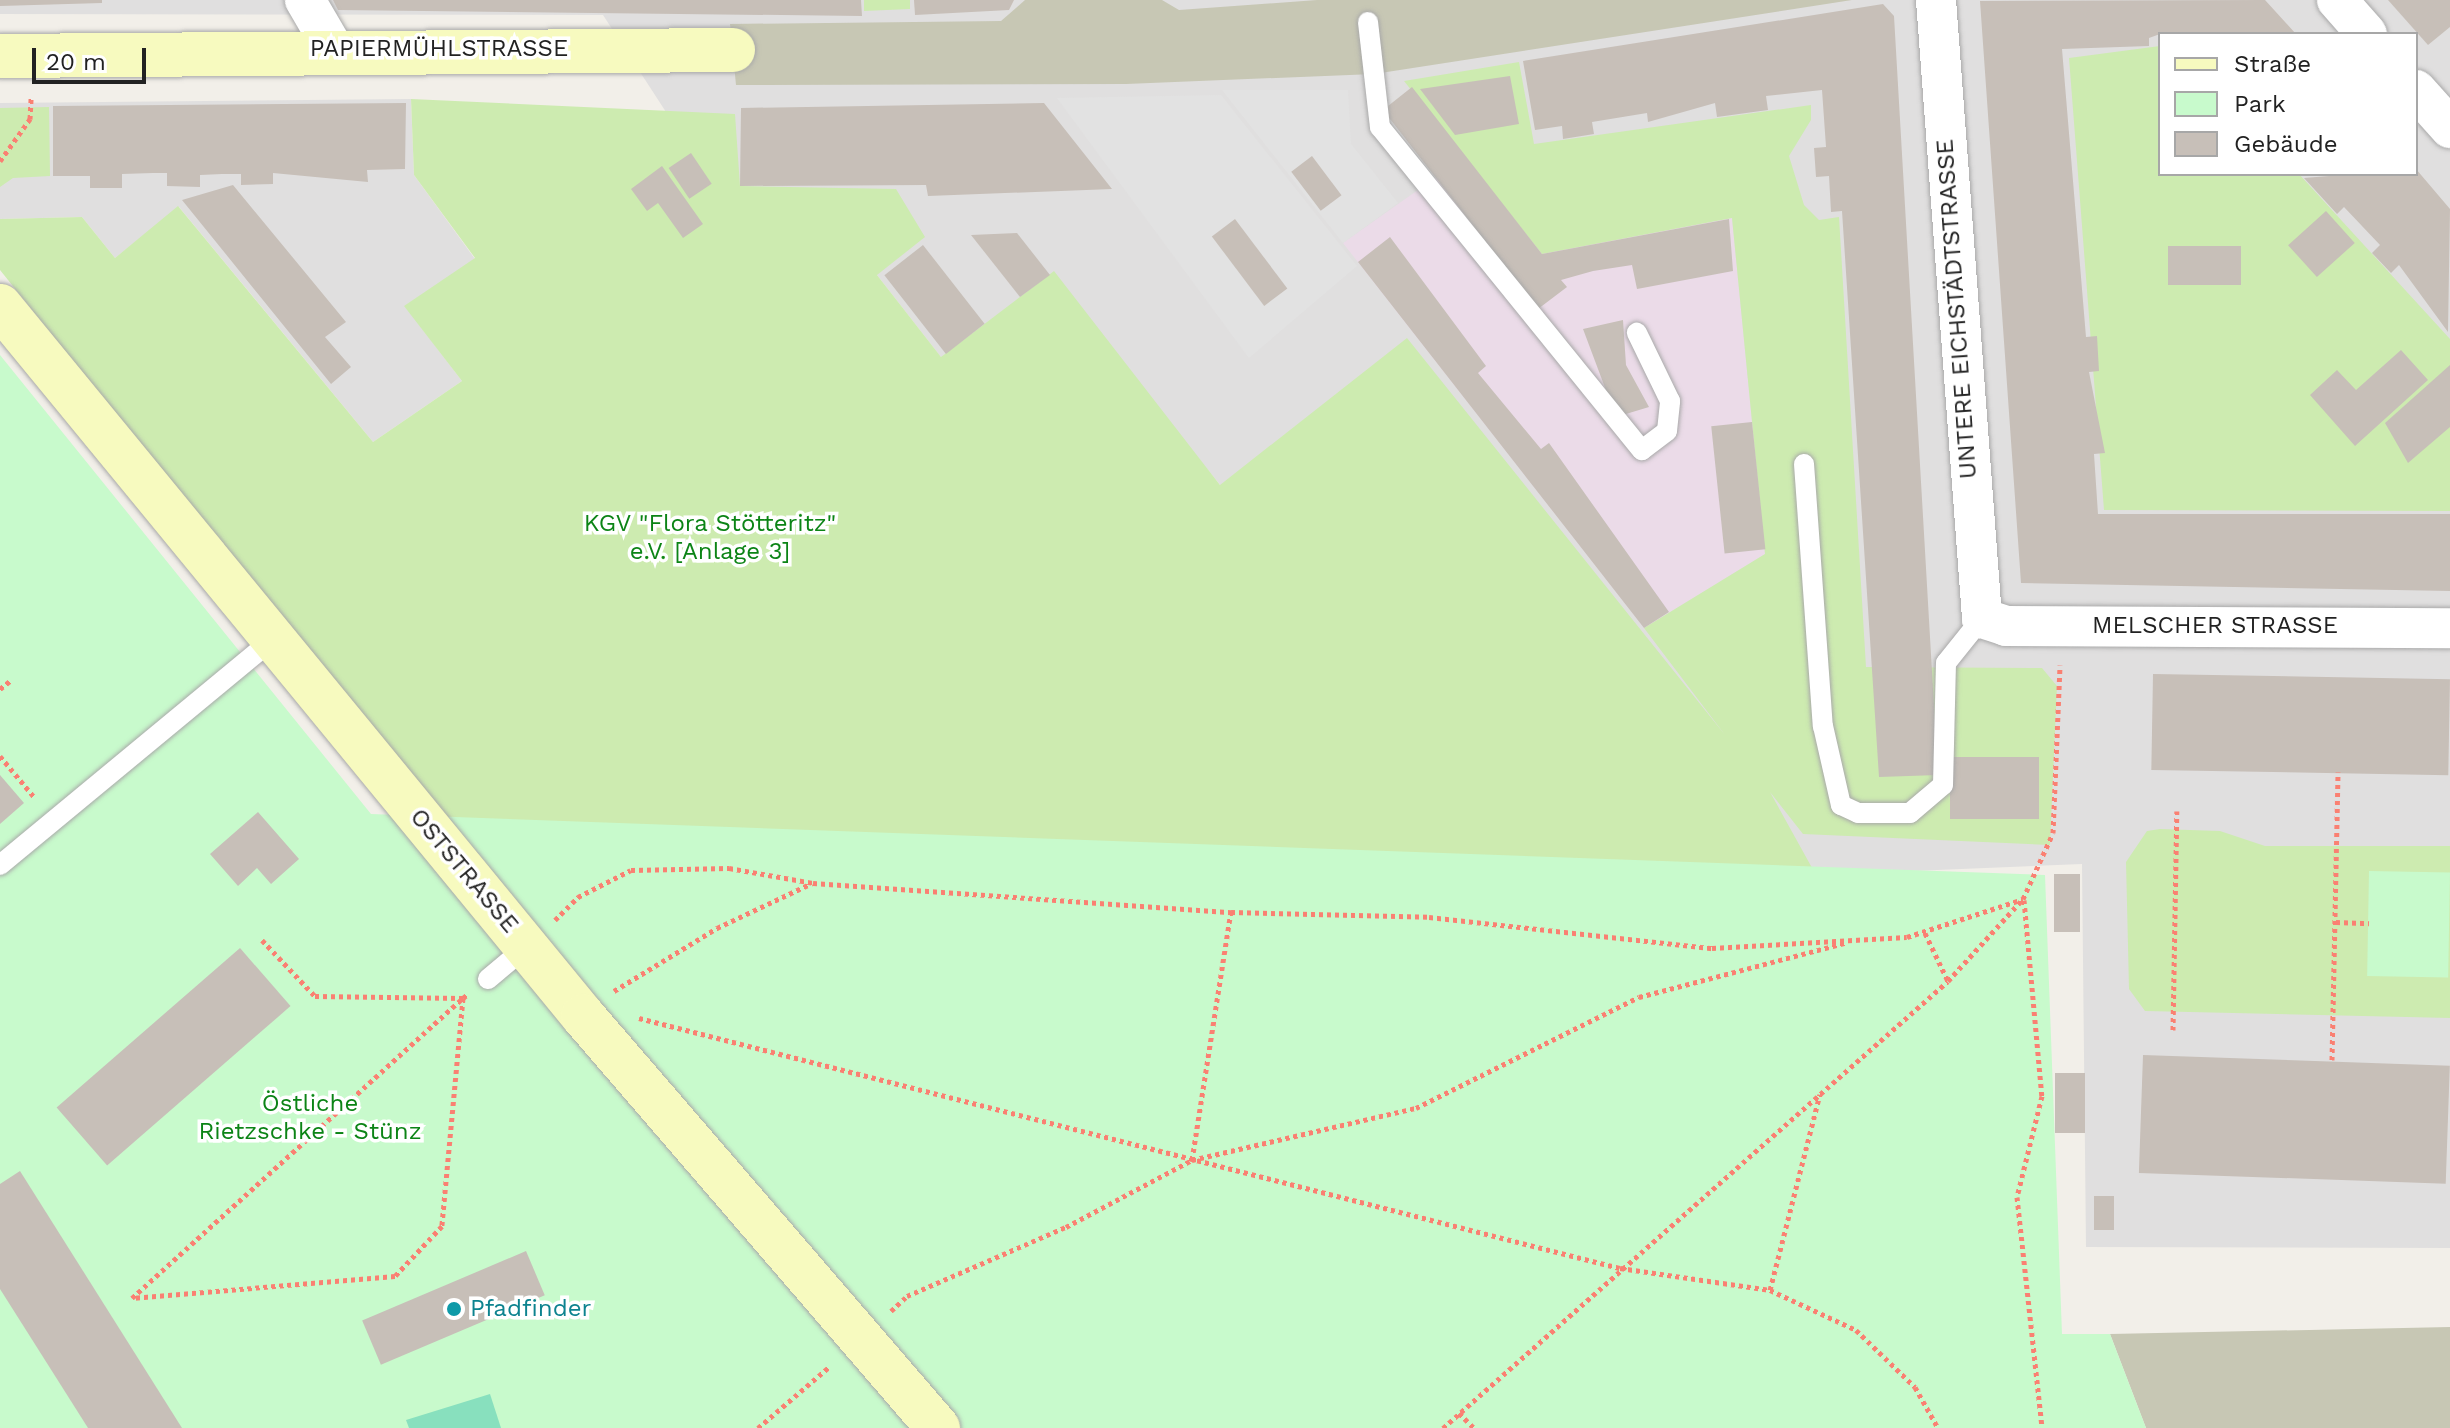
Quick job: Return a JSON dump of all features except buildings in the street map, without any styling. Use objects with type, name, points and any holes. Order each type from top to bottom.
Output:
[{"type":"street","points":[[305,0],[333,48]]},
{"type":"street","name":"UNTERE EICHSTÄDTSTRASSE","points":[[1936,0],[1982,618]]},
{"type":"street","points":[[2337,0],[2365,32]]},
{"type":"street","name":"PAPIERMÜHLSTRASSE","points":[[16,56],[333,48],[733,50]]},
{"type":"street","points":[[2418,92],[2450,128]]},
{"type":"street","name":"OSTSTRASSE","points":[[0,306],[526,947],[589,1011],[860,1340],[938,1428]]},
{"type":"street","name":"MELSCHER STRASSE","points":[[1982,618],[2006,626],[2450,628]]},
{"type":"lane","points":[[1368,22],[1380,127],[1642,450],[1667,431],[1670,401],[1637,333]]},
{"type":"lane","points":[[1804,464],[1823,726],[1841,805],[1858,813],[1910,813],[1943,785],[1946,663],[1982,618]]},
{"type":"lane","points":[[0,865],[273,639]]},
{"type":"lane","points":[[488,979],[526,947]]},
{"type":"path","points":[[0,161],[30,119],[16,56]]},
{"type":"path","points":[[1443,1428],[1620,1268],[1948,981],[2023,899],[2053,833],[2062,625]]},
{"type":"path","points":[[0,689],[11,680]]},
{"type":"path","points":[[0,756],[54,820]]},
{"type":"path","points":[[2332,1060],[2338,772]]},
{"type":"path","points":[[2173,1030],[2177,811]]},
{"type":"path","points":[[526,947],[578,897],[631,870],[729,868],[813,883],[1231,912],[1429,917],[1712,948],[1925,933],[2023,899]]},
{"type":"path","points":[[589,1011],[717,928],[813,883]]},
{"type":"path","points":[[2023,899],[2042,1096],[2017,1197],[2042,1428]]},
{"type":"path","points":[[1192,1160],[1231,912]]},
{"type":"path","points":[[2336,922],[2369,923]]},
{"type":"path","points":[[1925,933],[1948,981]]},
{"type":"path","points":[[262,940],[315,996],[463,998]]},
{"type":"path","points":[[758,1428],[907,1296],[1066,1227],[1192,1160],[1416,1108],[1639,997],[1858,940]]},
{"type":"path","points":[[463,998],[442,1226],[395,1276],[132,1298],[463,998],[488,979]]},
{"type":"path","points":[[589,1011],[1620,1268],[1770,1290],[1856,1330],[1915,1387],[1938,1428]]},
{"type":"path","points":[[1770,1290],[1820,1093]]},
{"type":"path","points":[[1459,1413],[1474,1428]]},
{"type":"shaded area","points":[[0,0],[2450,0],[2450,1248],[2086,1247],[2082,864],[1816,875],[1221,486],[1195,454],[1081,537],[877,275],[742,229],[603,15],[0,14]]},
{"type":"shaded area","points":[[1025,0],[1162,0],[1179,10],[1317,0],[1852,0],[1374,74],[1126,84],[736,85],[730,24],[1001,21]]},
{"type":"shaded area","points":[[1222,90],[1348,90],[1351,144],[1398,203],[1343,243]]},
{"type":"shaded area","points":[[1221,95],[1357,266],[1249,358],[1057,98]]},
{"type":"shaded area","points":[[411,99],[414,175],[475,259],[405,306],[462,381],[373,442],[179,207],[115,258],[82,217],[0,219],[0,103]]},
{"type":"shaded area","points":[[1466,156],[1547,251],[1732,218],[1765,554],[1644,628],[1343,243]]},
{"type":"shaded area","points":[[2450,1327],[2450,1428],[2146,1428],[2110,1334]]},
{"type":"green space","points":[[864,0],[910,0],[910,9],[864,11]]},
{"type":"green space","points":[[2158,46],[2158,176],[2301,176],[2450,339],[2450,511],[2104,510],[2069,58]]},
{"type":"green space","name":"KGV \"Flora Stötteritz\" e.V. [Anlage 3]","points":[[1519,62],[1534,144],[1811,105],[1811,120],[1789,156],[1804,205],[1819,220],[1839,217],[1866,667],[2042,668],[2057,686],[2050,845],[1803,834],[1770,792],[1816,875],[439,818],[0,270],[0,219],[82,217],[115,258],[178,206],[373,442],[462,381],[404,306],[475,258],[414,175],[411,99],[735,114],[740,186],[896,189],[925,237],[877,275],[941,357],[1054,271],[1220,485],[1407,338],[1725,735],[1644,628],[1765,554],[1732,218],[1542,254],[1404,81]]},
{"type":"green space","points":[[49,107],[50,176],[13,178],[0,187],[0,108]]},
{"type":"green space","name":"Östliche Rietzschke - Stünz","points":[[0,355],[371,814],[2045,875],[2062,1334],[2110,1334],[2146,1428],[0,1428]]},
{"type":"green space","points":[[2147,831],[2220,831],[2265,846],[2450,846],[2450,1018],[2145,1011],[2129,989],[2126,862]]},
{"type":"green space","points":[[2369,871],[2450,872],[2448,977],[2367,976]]},
{"type":"green space","points":[[490,1394],[501,1428],[409,1428],[406,1420]]},
{"type":"place","name":"Pfadfinder","points":[[454,1309]]}]
